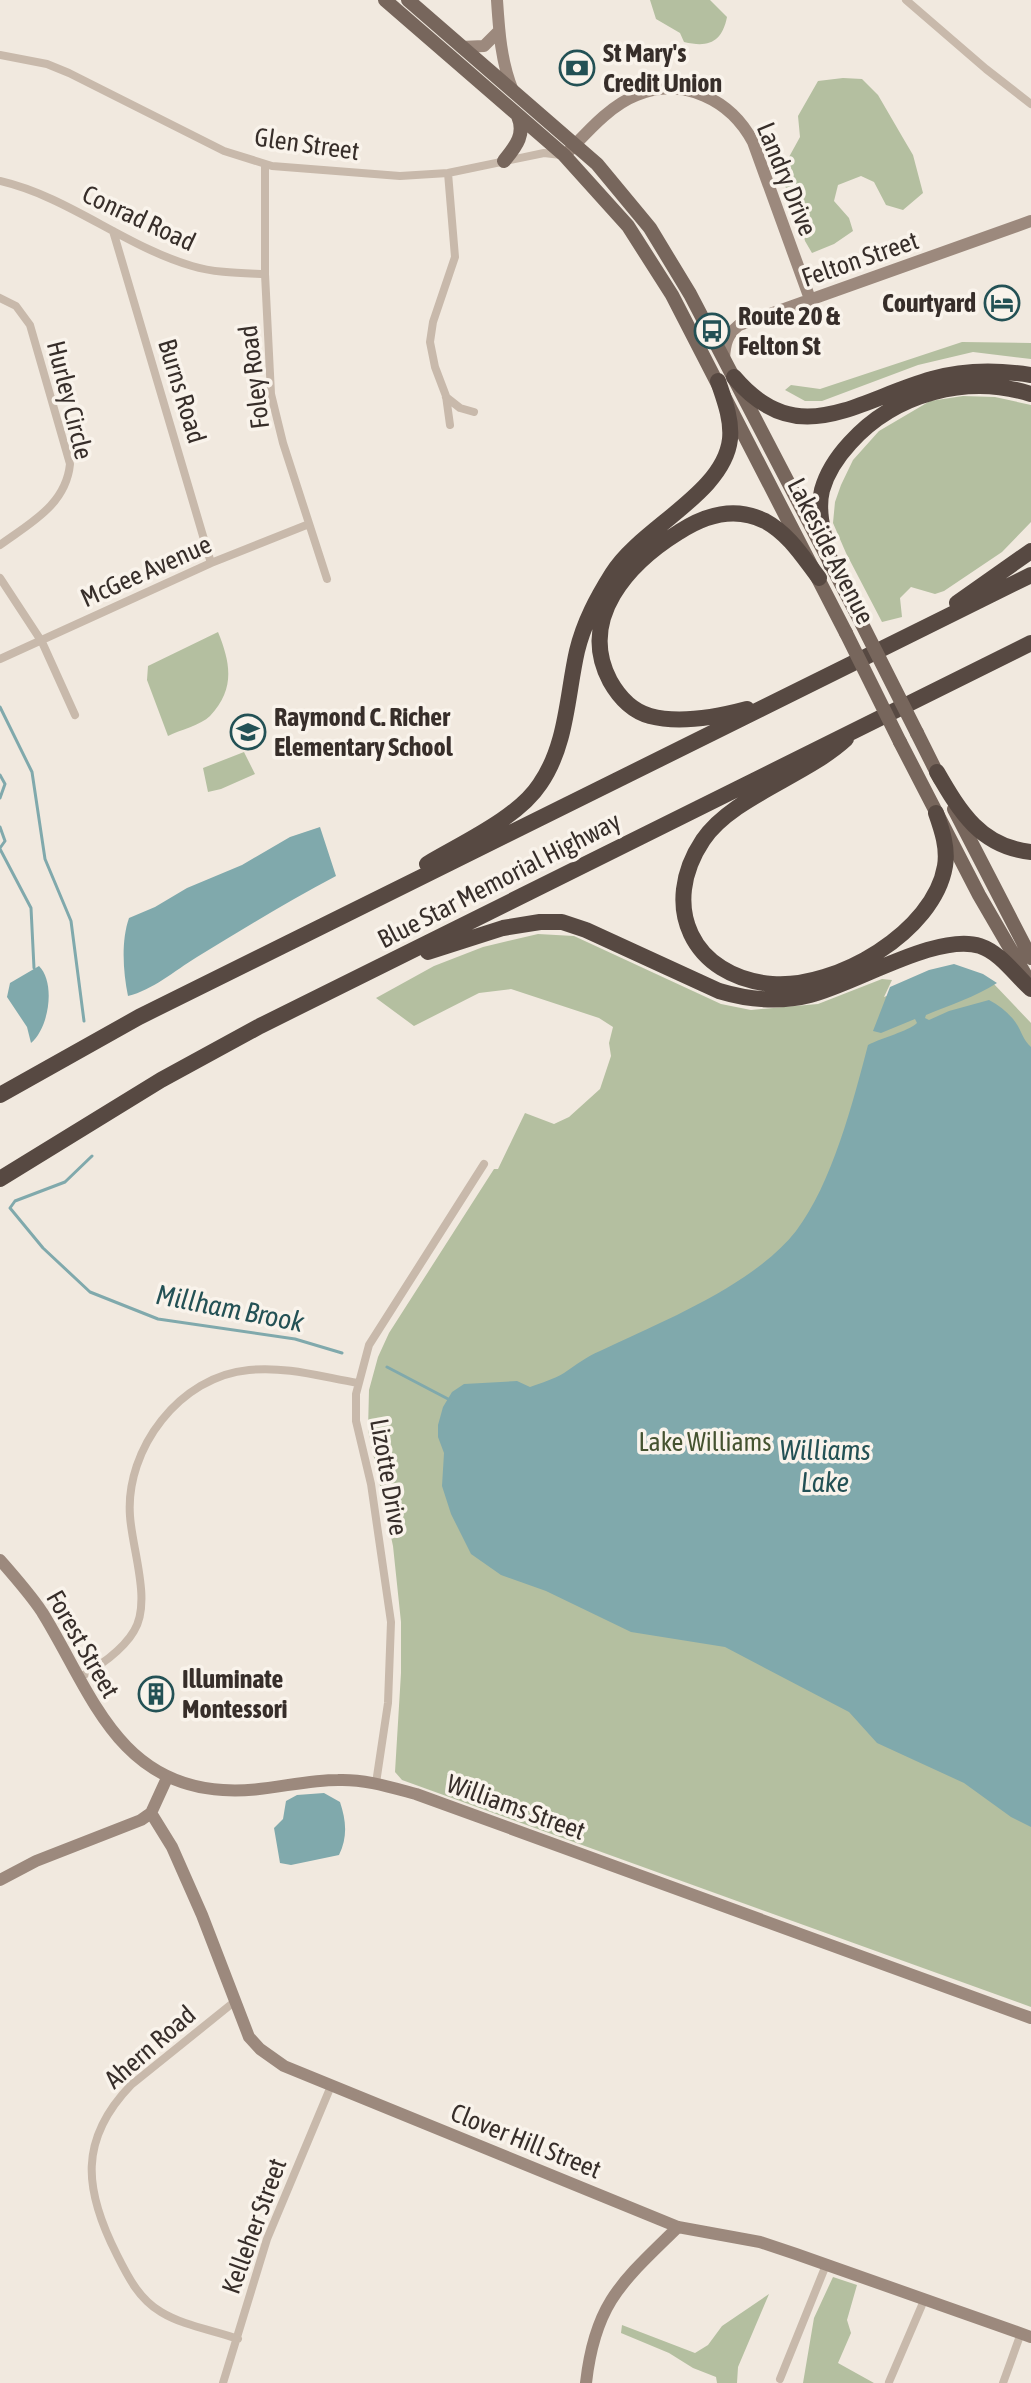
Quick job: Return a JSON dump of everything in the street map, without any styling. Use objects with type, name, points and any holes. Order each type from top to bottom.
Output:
[{"type":"highway","points":[[726,379],[774,411],[802,418],[831,414],[931,379],[958,374],[1031,375]]},
{"type":"highway","points":[[287,944],[498,821],[524,802],[539,786],[559,742],[581,637],[600,594],[627,553],[701,489],[724,460],[730,440],[726,379]]},
{"type":"highway","points":[[831,564],[821,516],[822,490],[834,463],[864,429],[898,405],[944,390],[993,385],[1031,394]]},
{"type":"highway","points":[[790,695],[742,711],[704,717],[664,719],[643,714],[625,702],[608,676],[600,650],[601,624],[615,590],[638,562],[694,522],[730,512],[763,520],[789,540],[819,578]]},
{"type":"highway","points":[[895,644],[1031,551]]},
{"type":"highway","name":"Blue Star Memorial Highway","points":[[0,1095],[113,1031],[1031,575]]},
{"type":"highway","name":"Blue Star Memorial Highway","points":[[0,1179],[212,1051],[1031,643]]},
{"type":"highway","points":[[1010,654],[1031,652]]},
{"type":"highway","points":[[859,727],[829,755],[727,816],[704,839],[688,869],[682,901],[687,929],[703,954],[744,978],[775,984],[826,975],[884,948],[912,925],[941,882],[946,855],[936,813]]},
{"type":"highway","points":[[937,772],[962,811],[986,838],[1011,849],[1031,852]]},
{"type":"highway","points":[[366,973],[490,931],[551,921],[586,930],[738,997],[778,1000],[813,994],[953,943],[968,943],[989,950],[1031,987]]},
{"type":"main road","name":"Lakeside Avenue","points":[[385,0],[564,155],[637,239],[726,379],[831,564],[1031,958]]},
{"type":"main road","name":"Lakeside Avenue","points":[[408,0],[575,144],[606,174],[650,228],[724,358],[726,379],[819,578],[936,813],[1031,987]]},
{"type":"main road","points":[[504,161],[519,141],[521,120],[518,116]]},
{"type":"street","points":[[497,0],[507,76],[515,95]]},
{"type":"street","points":[[906,0],[1031,104]]},
{"type":"street","points":[[461,47],[484,46],[499,31]]},
{"type":"street","name":"Glen Street","points":[[0,55],[47,64],[69,73],[224,151],[265,164],[375,175],[448,173],[544,153],[564,155]]},
{"type":"street","name":"Landry Drive","points":[[575,144],[616,107],[642,93],[678,88],[706,96],[723,105],[738,119],[753,142],[810,299]]},
{"type":"street","points":[[564,155],[575,144]]},
{"type":"street","name":"Foley Road","points":[[265,164],[268,367],[273,405],[327,579]]},
{"type":"street","points":[[448,173],[455,257],[433,322],[430,342],[446,396],[450,425]]},
{"type":"street","name":"Conrad Road","points":[[0,181],[56,200],[113,231],[191,266],[265,274]]},
{"type":"street","name":"Felton Street","points":[[724,358],[725,343],[739,325],[1031,221]]},
{"type":"street","name":"Burns Road","points":[[113,231],[211,563]]},
{"type":"street","name":"Hurley Circle","points":[[0,298],[16,306],[30,325],[70,464],[65,486],[56,502],[0,545]]},
{"type":"street","points":[[446,396],[460,408],[474,412]]},
{"type":"street","name":"McGee Avenue","points":[[0,659],[211,563],[309,524]]},
{"type":"street","points":[[0,578],[41,640],[75,715]]},
{"type":"street","name":"Lizotte Drive","points":[[376,1783],[388,1703],[391,1622],[371,1484],[356,1421],[358,1383],[369,1345],[484,1164]]},
{"type":"street","points":[[79,1678],[94,1670],[123,1643],[134,1631],[140,1615],[141,1597],[129,1491],[138,1461],[153,1432],[169,1411],[203,1384],[225,1374],[247,1370],[275,1368],[358,1383]]},
{"type":"street","name":"Forest Street","points":[[0,1560],[36,1604],[109,1728],[167,1778]]},
{"type":"street","points":[[0,1880],[36,1861],[123,1828],[151,1813],[167,1778]]},
{"type":"street","name":"Williams Street","points":[[167,1778],[221,1790],[335,1780],[376,1783],[416,1794],[1031,2018]]},
{"type":"street","name":"Clover Hill Street","points":[[151,1813],[181,1867],[249,2037],[260,2049],[290,2070],[678,2227],[760,2242],[1026,2335]]},
{"type":"street","name":"Ahern Road","points":[[234,2002],[131,2085],[116,2101],[96,2137],[90,2176],[98,2215],[135,2289],[161,2312],[177,2320],[238,2339]]},
{"type":"street","name":"Kelleher Street","points":[[223,2383],[267,2239],[331,2086]]},
{"type":"street","points":[[586,2383],[593,2335],[608,2301],[633,2271],[678,2227]]},
{"type":"street","points":[[780,2379],[826,2265]]},
{"type":"street","points":[[889,2382],[925,2298]]},
{"type":"street","points":[[1003,2383],[1026,2335]]},
{"type":"green space","points":[[650,0],[710,0],[727,17],[725,25],[713,41],[701,44],[684,42],[680,33],[656,19]]},
{"type":"green space","points":[[862,79],[878,95],[913,155],[923,193],[903,210],[886,205],[874,182],[861,176],[838,185],[834,201],[849,218],[853,231],[834,244],[812,253],[805,241],[799,214],[785,186],[789,157],[800,137],[798,116],[818,81]]},
{"type":"green space","points":[[962,342],[1031,343],[1031,359],[973,352],[918,365],[822,401],[805,401],[785,390],[791,385],[820,389]]},
{"type":"green space","points":[[963,396],[995,397],[1031,405],[1031,522],[1002,552],[944,591],[935,594],[911,587],[900,598],[902,617],[882,622],[833,523],[841,485],[853,460],[879,431],[930,401]]},
{"type":"green space","points":[[218,632],[228,666],[224,696],[206,719],[168,736],[147,680],[148,666]]},
{"type":"green space","points":[[244,752],[255,774],[208,792],[203,768]]},
{"type":"green space","name":"Lake Williams","points":[[538,934],[574,936],[721,1004],[751,1010],[818,1004],[882,979],[892,980],[884,997],[947,972],[992,982],[1031,1023],[1031,2007],[402,1780],[395,1772],[401,1622],[393,1546],[368,1430],[369,1390],[378,1357],[389,1333],[494,1169],[498,1169],[525,1113],[554,1124],[569,1117],[600,1089],[611,1056],[609,1043],[613,1027],[599,1018],[511,989],[479,993],[414,1026],[376,998],[434,966],[483,947]]},
{"type":"green space","points":[[833,2277],[857,2285],[847,2320],[851,2333],[838,2363],[874,2383],[803,2383],[814,2318]]},
{"type":"green space","points":[[769,2294],[738,2367],[737,2383],[717,2383],[716,2377],[621,2333],[622,2325],[695,2353],[708,2345],[722,2326]]},
{"type":"water","points":[[320,827],[336,876],[155,985],[128,996],[124,957],[129,918],[187,888],[242,865],[290,837]]},
{"type":"water","name":"Williams Lake","points":[[954,964],[983,974],[997,983],[925,1018],[929,1020],[989,1000],[1010,1016],[1031,1047],[1031,1827],[1011,1817],[964,1783],[877,1743],[849,1712],[725,1647],[631,1632],[546,1591],[501,1575],[471,1554],[451,1514],[442,1486],[444,1453],[438,1437],[438,1425],[443,1407],[452,1392],[464,1384],[517,1381],[530,1387],[552,1379],[595,1353],[678,1315],[732,1285],[778,1250],[809,1212],[831,1167],[868,1045],[917,1023],[915,1019],[881,1033],[873,1031],[890,987],[929,970]]},
{"type":"water","points":[[39,966],[47,983],[48,1005],[42,1027],[31,1043],[27,1027],[7,997],[10,983]]},
{"type":"water","points":[[324,1793],[340,1802],[342,1809],[345,1835],[339,1855],[291,1865],[280,1863],[274,1828],[283,1819],[286,1801],[297,1795]]},
{"type":"waterway","name":"Millham Brook","points":[[0,707],[32,772],[45,859],[71,921],[84,1021]]},
{"type":"waterway","points":[[0,775],[5,784],[0,798]]},
{"type":"waterway","points":[[0,827],[5,841],[0,848]]},
{"type":"waterway","points":[[0,849],[31,908],[34,968]]},
{"type":"waterway","name":"Millham Brook","points":[[92,1156],[65,1182],[15,1201],[10,1208],[43,1248],[90,1292],[158,1319],[295,1339],[342,1353]]},
{"type":"waterway","name":"Millham Brook","points":[[387,1367],[450,1400]]},
{"type":"place","name":"St Mary's Credit Union","points":[[577,68]]},
{"type":"place","name":"Courtyard","points":[[1002,303]]},
{"type":"place","name":"Route 20 & Felton St","points":[[712,331]]},
{"type":"place","name":"Raymond C. Richer Elementary School","points":[[248,732]]},
{"type":"place","name":"Illuminate Montessori","points":[[156,1694]]}]
